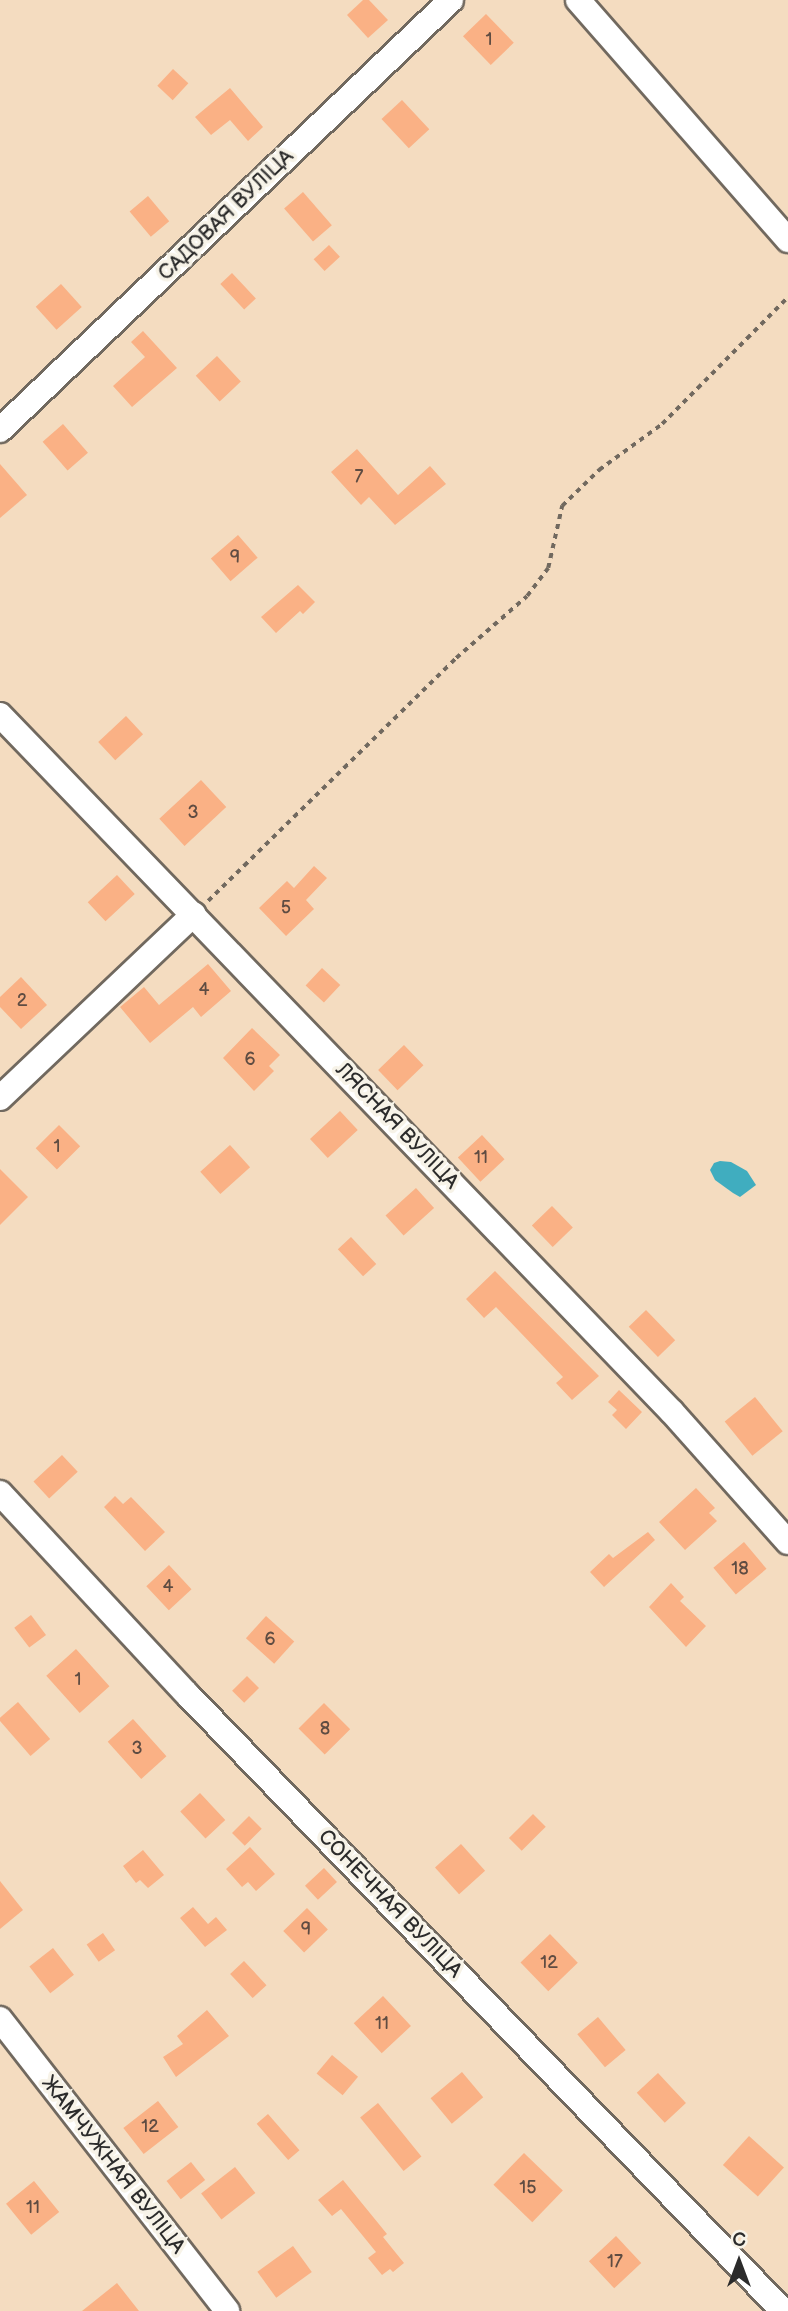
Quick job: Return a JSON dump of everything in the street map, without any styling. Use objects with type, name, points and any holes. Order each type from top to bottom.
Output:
[{"type":"street","name":"САДОВАЯ ВУЛІЦА","points":[[0,430],[451,0]]},
{"type":"street","points":[[578,0],[788,240]]},
{"type":"street","name":"ЛЯСНАЯ ВУЛІЦА","points":[[0,715],[672,1412],[788,1542]]},
{"type":"street","points":[[0,1098],[194,915]]},
{"type":"street","name":"СОНЕЧНАЯ ВУЛІЦА","points":[[0,1493],[187,1694],[783,2311]]},
{"type":"street","name":"ЖАМЧУЖНАЯ ВУЛІЦА","points":[[0,2020],[226,2311]]},
{"type":"path","points":[[194,915],[456,659],[527,596],[548,568],[562,506],[599,470],[662,424],[788,297]]},
{"type":"water","points":[[731,1162],[747,1171],[756,1185],[740,1197],[733,1193],[715,1180],[710,1170],[714,1163]]},
{"type":"building","points":[[363,0],[369,0],[388,20],[368,38],[347,15]]},
{"type":"building","points":[[486,14],[514,43],[491,65],[463,36]]},
{"type":"building","points":[[173,69],[188,83],[173,100],[157,86]]},
{"type":"building","points":[[230,88],[263,127],[248,141],[230,120],[211,135],[195,117]]},
{"type":"building","points":[[402,100],[429,129],[409,148],[382,119]]},
{"type":"building","points":[[303,192],[332,225],[313,242],[284,208]]},
{"type":"building","points":[[148,196],[169,221],[151,237],[130,211]]},
{"type":"building","points":[[329,245],[340,257],[325,271],[314,259]]},
{"type":"building","points":[[232,273],[256,299],[244,310],[220,284]]},
{"type":"building","points":[[61,284],[82,307],[56,330],[36,307]]},
{"type":"building","points":[[143,331],[177,368],[132,407],[113,386],[145,357],[131,342]]},
{"type":"building","points":[[217,356],[241,382],[220,401],[196,376]]},
{"type":"building","points":[[63,424],[88,453],[68,470],[43,442]]},
{"type":"building","points":[[357,449],[398,495],[430,466],[446,484],[395,525],[369,497],[361,505],[331,472]]},
{"type":"building","points":[[0,464],[27,495],[0,518]]},
{"type":"building","points":[[238,535],[258,558],[231,581],[211,559]]},
{"type":"building","points":[[298,585],[315,602],[303,614],[300,611],[276,633],[261,617]]},
{"type":"building","points":[[126,716],[143,734],[115,760],[98,742]]},
{"type":"building","points":[[201,780],[226,807],[185,846],[159,819]]},
{"type":"building","points":[[314,866],[327,878],[306,900],[314,909],[286,936],[259,908],[287,881],[294,888]]},
{"type":"building","points":[[117,875],[135,894],[105,921],[88,902]]},
{"type":"building","points":[[208,964],[231,991],[201,1017],[193,1007],[150,1043],[120,1007],[144,987],[159,1005]]},
{"type":"building","points":[[322,968],[340,985],[324,1003],[306,986]]},
{"type":"building","points":[[21,977],[47,1005],[21,1029],[0,1007],[0,997]]},
{"type":"building","points":[[252,1028],[280,1055],[269,1066],[274,1071],[254,1091],[223,1058]]},
{"type":"building","points":[[404,1045],[423,1065],[398,1090],[378,1070]]},
{"type":"building","points":[[340,1111],[358,1130],[328,1158],[310,1139]]},
{"type":"building","points":[[59,1125],[80,1146],[57,1170],[36,1148]]},
{"type":"building","points":[[482,1135],[505,1159],[480,1182],[458,1158]]},
{"type":"building","points":[[230,1145],[250,1167],[220,1194],[200,1172]]},
{"type":"building","points":[[0,1169],[28,1197],[0,1225]]},
{"type":"building","points":[[416,1188],[434,1208],[404,1235],[386,1215]]},
{"type":"building","points":[[552,1206],[573,1228],[553,1247],[532,1225]]},
{"type":"building","points":[[351,1237],[376,1264],[363,1276],[338,1249]]},
{"type":"building","points":[[495,1271],[599,1376],[572,1400],[556,1383],[563,1377],[496,1307],[484,1318],[466,1299]]},
{"type":"building","points":[[646,1310],[675,1340],[658,1357],[629,1327]]},
{"type":"building","points":[[619,1390],[642,1412],[626,1429],[612,1415],[617,1410],[608,1402]]},
{"type":"building","points":[[755,1397],[783,1431],[752,1456],[725,1422]]},
{"type":"building","points":[[62,1455],[78,1472],[49,1498],[33,1482]]},
{"type":"building","points":[[696,1488],[715,1508],[709,1513],[717,1521],[685,1550],[659,1522]]},
{"type":"building","points":[[115,1496],[123,1504],[131,1497],[165,1532],[145,1551],[104,1507]]},
{"type":"building","points":[[648,1532],[655,1540],[604,1587],[590,1572],[609,1554],[613,1558]]},
{"type":"building","points":[[744,1542],[766,1569],[736,1595],[713,1568]]},
{"type":"building","points":[[169,1565],[192,1589],[169,1610],[146,1586]]},
{"type":"building","points":[[671,1583],[684,1597],[680,1601],[706,1626],[686,1647],[649,1607]]},
{"type":"building","points":[[31,1615],[46,1635],[29,1648],[14,1628]]},
{"type":"building","points":[[266,1616],[294,1641],[274,1664],[246,1638]]},
{"type":"building","points":[[76,1649],[109,1686],[80,1713],[46,1676]]},
{"type":"building","points":[[247,1676],[259,1688],[244,1703],[232,1691]]},
{"type":"building","points":[[18,1702],[50,1739],[31,1756],[0,1721],[0,1718]]},
{"type":"building","points":[[324,1703],[350,1729],[325,1755],[299,1728]]},
{"type":"building","points":[[133,1719],[166,1756],[141,1779],[108,1742]]},
{"type":"building","points":[[200,1793],[225,1820],[205,1838],[180,1811]]},
{"type":"building","points":[[533,1814],[546,1827],[522,1851],[509,1838]]},
{"type":"building","points":[[249,1816],[262,1829],[245,1846],[232,1833]]},
{"type":"building","points":[[461,1844],[485,1871],[459,1894],[435,1867]]},
{"type":"building","points":[[250,1847],[275,1874],[256,1891],[248,1882],[242,1887],[226,1869]]},
{"type":"building","points":[[143,1850],[164,1875],[148,1888],[140,1880],[136,1883],[123,1866]]},
{"type":"building","points":[[324,1868],[337,1882],[318,1900],[305,1886]]},
{"type":"building","points":[[0,1881],[23,1910],[0,1929]]},
{"type":"building","points":[[193,1907],[208,1924],[216,1917],[227,1930],[205,1947],[180,1918]]},
{"type":"building","points":[[307,1908],[328,1930],[304,1953],[283,1931]]},
{"type":"building","points":[[103,1933],[115,1950],[99,1962],[87,1944]]},
{"type":"building","points":[[550,1934],[578,1963],[548,1991],[521,1962]]},
{"type":"building","points":[[53,1948],[74,1975],[50,1993],[29,1966]]},
{"type":"building","points":[[244,1961],[267,1985],[253,1998],[230,1974]]},
{"type":"building","points":[[383,1996],[411,2026],[382,2053],[354,2023]]},
{"type":"building","points":[[207,2010],[229,2036],[176,2077],[163,2057],[183,2044],[177,2036]]},
{"type":"building","points":[[598,2017],[626,2050],[605,2067],[577,2034]]},
{"type":"building","points":[[332,2055],[358,2077],[343,2095],[317,2073]]},
{"type":"building","points":[[462,2072],[483,2097],[452,2124],[431,2098]]},
{"type":"building","points":[[658,2073],[686,2103],[665,2123],[637,2093]]},
{"type":"building","points":[[158,2101],[178,2127],[144,2154],[123,2128]]},
{"type":"building","points":[[378,2103],[421,2157],[404,2171],[360,2117]]},
{"type":"building","points":[[268,2114],[299,2150],[288,2160],[257,2124]]},
{"type":"building","points":[[749,2136],[784,2167],[758,2196],[723,2165]]},
{"type":"building","points":[[524,2153],[563,2191],[532,2222],[493,2185]]},
{"type":"building","points":[[191,2162],[205,2180],[181,2199],[167,2181]]},
{"type":"building","points":[[235,2167],[255,2193],[221,2219],[201,2193]]},
{"type":"building","points":[[343,2180],[387,2234],[383,2237],[404,2263],[393,2272],[390,2269],[382,2275],[368,2258],[376,2252],[341,2209],[332,2216],[318,2200]]},
{"type":"building","points":[[34,2181],[59,2212],[31,2235],[6,2204]]},
{"type":"building","points":[[616,2236],[641,2263],[614,2288],[589,2261]]},
{"type":"building","points":[[293,2246],[312,2272],[276,2298],[257,2272]]},
{"type":"building","points":[[117,2283],[139,2311],[82,2311]]}]
